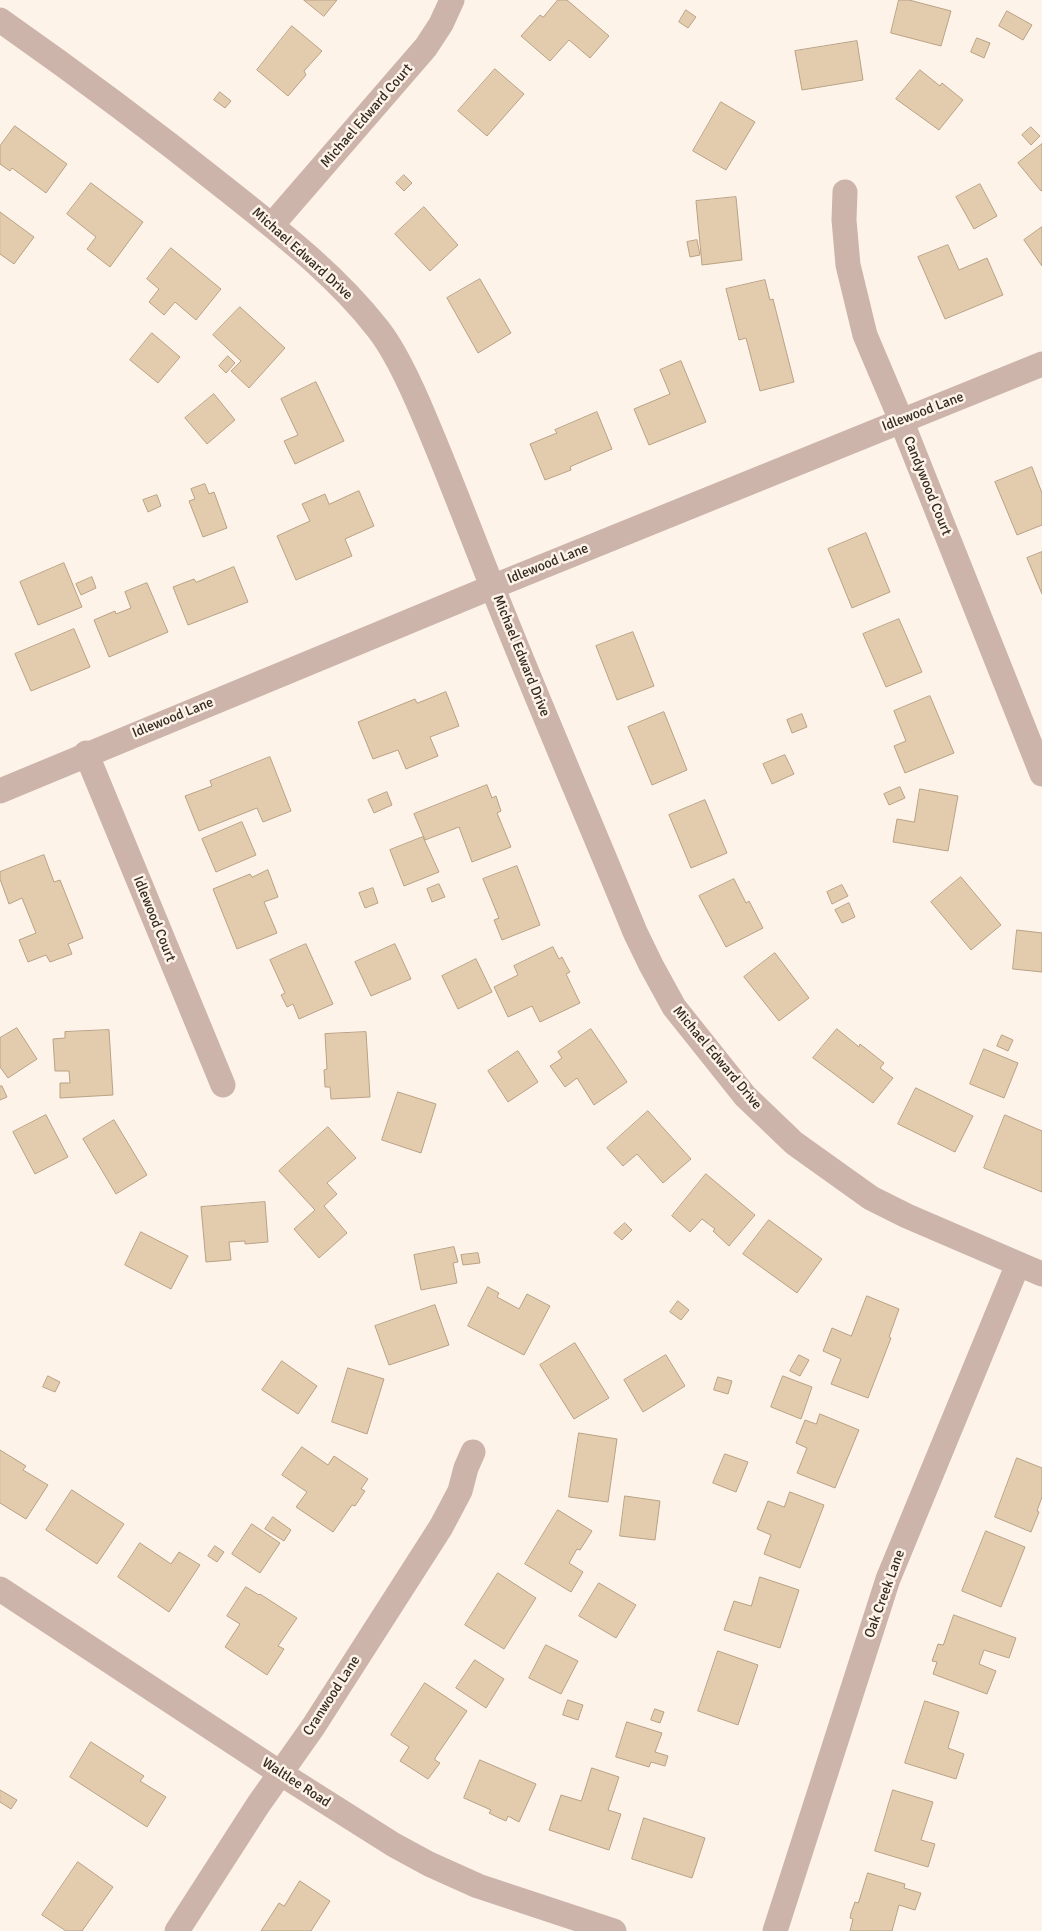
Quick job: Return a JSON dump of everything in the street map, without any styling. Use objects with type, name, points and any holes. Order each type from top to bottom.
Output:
[{"type":"street","name":"Michael Edward Court","points":[[272,225],[426,47],[441,24],[452,0]]},
{"type":"street","name":"Michael Edward Drive","points":[[0,20],[79,75],[272,225],[318,264],[349,294],[380,331],[412,388],[448,472],[492,587],[635,932],[674,1007],[745,1096],[794,1143],[871,1198],[1042,1274]]},
{"type":"street","name":"Candywood Court","points":[[845,192],[844,220],[848,265],[865,336],[901,420],[1042,774]]},
{"type":"street","name":"Idlewood Lane","points":[[0,790],[492,587],[1042,364]]},
{"type":"street","name":"Idlewood Court","points":[[86,754],[223,1085]]},
{"type":"street","name":"Oak Creek Lane","points":[[774,1931],[888,1579],[1018,1264]]},
{"type":"street","name":"Cranwood Lane","points":[[176,1931],[313,1726],[441,1527],[460,1492],[466,1468],[473,1452]]},
{"type":"street","name":"Waltlee Road","points":[[0,1589],[280,1773],[394,1845],[428,1864],[478,1886],[614,1931]]},
{"type":"building","points":[[304,0],[337,0],[324,16]]},
{"type":"building","points":[[558,0],[567,0],[609,36],[590,58],[569,40],[550,61],[521,36],[540,15],[543,17]]},
{"type":"building","points":[[899,0],[909,0],[951,11],[941,46],[891,33]]},
{"type":"building","points":[[686,10],[696,17],[688,28],[679,22]]},
{"type":"building","points":[[1007,11],[1032,25],[1023,40],[999,26]]},
{"type":"building","points":[[292,26],[322,51],[304,71],[306,75],[288,96],[257,70]]},
{"type":"building","points":[[977,38],[990,43],[984,58],[971,52]]},
{"type":"building","points":[[857,41],[863,80],[802,90],[795,51]]},
{"type":"building","points":[[495,69],[524,94],[487,136],[458,111]]},
{"type":"building","points":[[920,70],[940,86],[942,83],[963,100],[939,130],[896,99]]},
{"type":"building","points":[[220,92],[231,101],[225,108],[214,100]]},
{"type":"building","points":[[721,102],[755,122],[726,170],[693,151]]},
{"type":"building","points":[[15,126],[67,164],[46,193],[12,168],[10,171],[0,164],[0,146]]},
{"type":"building","points":[[1031,127],[1040,136],[1031,145],[1022,135]]},
{"type":"building","points":[[1042,144],[1042,190],[1041,191],[1018,163]]},
{"type":"building","points":[[404,175],[412,183],[404,191],[396,183]]},
{"type":"building","points":[[91,183],[143,222],[110,267],[87,249],[96,237],[67,214]]},
{"type":"building","points":[[980,184],[997,216],[974,229],[956,197]]},
{"type":"building","points":[[736,197],[742,260],[702,265],[696,201]]},
{"type":"building","points":[[424,207],[458,245],[430,271],[395,234]]},
{"type":"building","points":[[0,212],[34,237],[14,264],[0,254]]},
{"type":"building","points":[[1042,227],[1042,266],[1024,240]]},
{"type":"building","points":[[697,240],[700,255],[690,257],[687,242]]},
{"type":"building","points":[[948,245],[959,270],[987,258],[1003,295],[945,319],[918,257]]},
{"type":"building","points":[[171,248],[221,289],[196,320],[175,302],[164,315],[149,302],[159,289],[147,279]]},
{"type":"building","points":[[480,279],[511,333],[478,353],[447,298]]},
{"type":"building","points":[[765,280],[770,300],[773,299],[794,382],[760,391],[746,338],[739,340],[726,289]]},
{"type":"building","points":[[240,307],[285,348],[249,388],[231,371],[241,361],[213,335]]},
{"type":"building","points":[[152,333],[180,357],[158,383],[130,360]]},
{"type":"building","points":[[228,356],[235,363],[226,373],[219,366]]},
{"type":"building","points":[[681,361],[706,422],[649,445],[634,409],[670,394],[660,370]]},
{"type":"building","points":[[316,382],[344,441],[295,464],[284,441],[298,435],[281,399]]},
{"type":"building","points":[[214,394],[235,420],[207,444],[185,418]]},
{"type":"building","points":[[597,412],[612,449],[570,467],[571,470],[545,480],[530,444],[557,433],[555,430]]},
{"type":"building","points":[[1032,467],[1042,493],[1042,525],[1017,535],[995,482]]},
{"type":"building","points":[[205,484],[209,494],[214,492],[227,528],[203,537],[189,501],[195,499],[191,489]]},
{"type":"building","points":[[359,491],[374,526],[345,539],[352,556],[296,580],[277,536],[310,521],[302,504],[325,494],[329,504]]},
{"type":"building","points":[[157,495],[161,506],[148,512],[143,500]]},
{"type":"building","points":[[866,533],[890,592],[852,608],[828,549]]},
{"type":"building","points":[[1042,552],[1042,594],[1027,558]]},
{"type":"building","points":[[64,563],[82,607],[38,625],[20,582]]},
{"type":"building","points":[[234,567],[248,602],[188,625],[173,587],[194,579],[196,582]]},
{"type":"building","points":[[92,577],[96,588],[81,595],[76,584]]},
{"type":"building","points":[[147,583],[168,632],[109,657],[94,620],[115,611],[116,614],[131,608],[125,592]]},
{"type":"building","points":[[899,619],[922,672],[886,687],[863,634]]},
{"type":"building","points":[[74,629],[90,667],[31,691],[15,654]]},
{"type":"building","points":[[633,632],[654,686],[617,700],[596,646]]},
{"type":"building","points":[[446,692],[459,726],[430,737],[438,756],[406,769],[398,750],[373,759],[358,722],[415,699],[417,703]]},
{"type":"building","points":[[930,696],[954,753],[905,773],[894,746],[906,741],[894,711]]},
{"type":"building","points":[[664,712],[687,770],[652,785],[628,727]]},
{"type":"building","points":[[802,714],[807,727],[792,733],[787,720]]},
{"type":"building","points":[[785,755],[794,774],[772,784],[763,764]]},
{"type":"building","points":[[270,757],[291,811],[263,822],[257,808],[199,831],[185,796],[212,786],[210,781]]},
{"type":"building","points":[[487,785],[492,798],[496,796],[501,811],[497,813],[511,847],[472,862],[459,827],[425,840],[414,814]]},
{"type":"building","points":[[900,787],[905,798],[889,805],[884,794]]},
{"type":"building","points":[[920,789],[958,796],[948,851],[893,842],[897,819],[914,822]]},
{"type":"building","points":[[387,792],[392,805],[374,813],[368,800]]},
{"type":"building","points":[[705,800],[727,853],[691,868],[669,815]]},
{"type":"building","points":[[242,822],[256,855],[216,872],[202,839]]},
{"type":"building","points":[[423,837],[439,872],[404,886],[390,850]]},
{"type":"building","points":[[44,855],[54,882],[60,880],[83,938],[68,944],[72,954],[50,962],[46,955],[28,962],[19,940],[36,933],[22,898],[9,904],[0,879],[0,872]]},
{"type":"building","points":[[517,866],[540,925],[502,940],[494,920],[499,918],[483,879]]},
{"type":"building","points":[[268,870],[278,897],[264,902],[277,933],[237,949],[213,889],[250,874],[252,877]]},
{"type":"building","points":[[961,877],[1001,925],[971,950],[931,902]]},
{"type":"building","points":[[734,879],[746,903],[749,901],[763,928],[726,947],[699,896]]},
{"type":"building","points":[[439,884],[445,897],[432,902],[427,889]]},
{"type":"building","points":[[842,885],[848,896],[832,904],[827,892]]},
{"type":"building","points":[[373,888],[378,903],[365,908],[359,893]]},
{"type":"building","points":[[849,903],[855,917],[842,923],[835,910]]},
{"type":"building","points":[[1017,930],[1042,933],[1042,972],[1013,969]]},
{"type":"building","points":[[306,944],[333,1004],[299,1019],[293,1004],[287,1007],[281,995],[285,993],[270,960]]},
{"type":"building","points":[[395,944],[411,979],[371,996],[355,962]]},
{"type":"building","points":[[553,947],[559,959],[562,957],[570,972],[566,974],[580,1003],[540,1022],[532,1006],[508,1017],[494,987],[518,975],[514,966]]},
{"type":"building","points":[[775,953],[809,998],[779,1021],[744,977]]},
{"type":"building","points":[[476,959],[492,992],[458,1009],[442,976]]},
{"type":"building","points":[[17,1028],[37,1059],[8,1078],[0,1067],[0,1038]]},
{"type":"building","points":[[591,1029],[627,1082],[594,1105],[577,1078],[565,1087],[550,1066],[562,1058],[558,1052]]},
{"type":"building","points":[[837,1029],[859,1047],[860,1044],[884,1063],[880,1068],[893,1078],[873,1103],[813,1058]]},
{"type":"building","points":[[109,1030],[113,1095],[60,1098],[60,1083],[70,1083],[69,1071],[55,1071],[53,1039],[65,1038],[65,1032]]},
{"type":"building","points":[[366,1032],[370,1097],[331,1099],[330,1087],[325,1087],[324,1070],[327,1069],[325,1034]]},
{"type":"building","points":[[1002,1035],[1013,1040],[1008,1051],[997,1046]]},
{"type":"building","points":[[984,1049],[1018,1063],[1004,1098],[970,1084]]},
{"type":"building","points":[[518,1051],[538,1082],[508,1102],[488,1071]]},
{"type":"building","points":[[0,1086],[2,1086],[7,1097],[0,1100]]},
{"type":"building","points":[[916,1088],[973,1116],[955,1152],[898,1124]]},
{"type":"building","points":[[398,1092],[436,1104],[421,1153],[382,1140]]},
{"type":"building","points":[[648,1111],[691,1159],[663,1183],[637,1154],[623,1166],[607,1148]]},
{"type":"building","points":[[46,1115],[68,1157],[35,1174],[13,1132]]},
{"type":"building","points":[[1005,1115],[1042,1131],[1042,1192],[984,1168]]},
{"type":"building","points":[[114,1120],[147,1175],[116,1194],[83,1139]]},
{"type":"building","points":[[328,1127],[356,1158],[327,1183],[337,1194],[324,1206],[347,1233],[319,1258],[294,1229],[315,1210],[279,1171]]},
{"type":"building","points":[[706,1174],[755,1215],[729,1246],[713,1231],[715,1229],[702,1219],[690,1232],[672,1216]]},
{"type":"building","points":[[265,1202],[268,1242],[245,1244],[245,1241],[229,1242],[231,1260],[206,1262],[201,1207]]},
{"type":"building","points":[[769,1220],[822,1259],[797,1293],[743,1254]]},
{"type":"building","points":[[625,1223],[632,1230],[622,1240],[614,1233]]},
{"type":"building","points":[[141,1232],[188,1256],[171,1289],[125,1265]]},
{"type":"building","points":[[454,1247],[458,1262],[453,1263],[457,1283],[421,1290],[414,1255]]},
{"type":"building","points":[[478,1253],[480,1263],[463,1265],[461,1255]]},
{"type":"building","points":[[488,1287],[499,1293],[497,1297],[519,1309],[527,1294],[550,1306],[524,1355],[468,1326]]},
{"type":"building","points":[[867,1296],[899,1309],[889,1337],[891,1338],[868,1398],[831,1384],[841,1359],[823,1351],[832,1328],[851,1336]]},
{"type":"building","points":[[678,1301],[689,1310],[681,1320],[670,1312]]},
{"type":"building","points":[[435,1305],[449,1345],[389,1365],[375,1326]]},
{"type":"building","points":[[575,1343],[609,1398],[574,1419],[540,1365]]},
{"type":"building","points":[[666,1355],[685,1386],[643,1412],[624,1380]]},
{"type":"building","points":[[799,1355],[809,1360],[800,1376],[790,1371]]},
{"type":"building","points":[[282,1361],[317,1386],[298,1414],[262,1390]]},
{"type":"building","points":[[348,1368],[384,1379],[367,1434],[332,1422]]},
{"type":"building","points":[[48,1376],[60,1382],[55,1392],[43,1387]]},
{"type":"building","points":[[783,1376],[812,1387],[801,1419],[771,1407]]},
{"type":"building","points":[[718,1377],[732,1381],[728,1394],[714,1390]]},
{"type":"building","points":[[820,1414],[859,1430],[835,1488],[797,1473],[807,1448],[796,1443],[805,1420],[816,1424]]},
{"type":"building","points":[[579,1433],[617,1439],[608,1502],[569,1497]]},
{"type":"building","points":[[302,1447],[328,1465],[334,1456],[368,1479],[361,1489],[365,1491],[355,1506],[352,1505],[333,1532],[296,1507],[307,1492],[282,1475]]},
{"type":"building","points":[[0,1450],[26,1466],[23,1470],[48,1485],[26,1519],[0,1503]]},
{"type":"building","points":[[725,1454],[748,1462],[736,1492],[713,1483]]},
{"type":"building","points":[[1017,1458],[1042,1468],[1042,1497],[1037,1511],[1039,1512],[1031,1532],[995,1517]]},
{"type":"building","points":[[72,1490],[124,1524],[97,1564],[46,1530]]},
{"type":"building","points":[[790,1492],[824,1505],[800,1568],[764,1554],[771,1535],[757,1529],[768,1501],[784,1507]]},
{"type":"building","points":[[625,1496],[660,1501],[655,1540],[620,1536]]},
{"type":"building","points":[[558,1510],[592,1531],[580,1550],[577,1549],[569,1563],[583,1572],[571,1592],[525,1564]]},
{"type":"building","points":[[273,1517],[291,1530],[284,1541],[265,1529]]},
{"type":"building","points":[[252,1524],[280,1543],[260,1573],[232,1554]]},
{"type":"building","points":[[986,1531],[1025,1547],[1001,1607],[962,1591]]},
{"type":"building","points":[[140,1543],[171,1564],[179,1552],[200,1565],[169,1612],[118,1577]]},
{"type":"building","points":[[215,1546],[224,1552],[217,1562],[208,1556]]},
{"type":"building","points":[[498,1573],[536,1598],[504,1649],[465,1625]]},
{"type":"building","points":[[760,1577],[799,1590],[780,1648],[724,1630],[734,1601],[751,1606]]},
{"type":"building","points":[[599,1583],[636,1605],[616,1638],[579,1616]]},
{"type":"building","points":[[246,1587],[297,1618],[278,1646],[284,1649],[267,1675],[225,1647],[240,1624],[227,1616]]},
{"type":"building","points":[[954,1615],[1016,1638],[1009,1658],[984,1650],[979,1664],[996,1671],[987,1694],[933,1674],[937,1662],[932,1661],[938,1644],[943,1645]]},
{"type":"building","points":[[546,1645],[578,1661],[561,1694],[529,1678]]},
{"type":"building","points":[[718,1651],[758,1665],[738,1725],[698,1711]]},
{"type":"building","points":[[475,1660],[504,1679],[486,1708],[456,1688]]},
{"type":"building","points":[[425,1683],[467,1711],[435,1758],[440,1763],[428,1779],[400,1761],[409,1747],[391,1735]]},
{"type":"building","points":[[568,1700],[583,1705],[578,1720],[563,1715]]},
{"type":"building","points":[[925,1701],[959,1712],[948,1748],[964,1754],[956,1779],[905,1763]]},
{"type":"building","points":[[655,1709],[664,1712],[660,1723],[651,1720]]},
{"type":"building","points":[[627,1722],[662,1733],[655,1752],[668,1756],[665,1766],[651,1762],[649,1767],[616,1757]]},
{"type":"building","points":[[91,1742],[144,1776],[140,1781],[166,1797],[147,1827],[70,1777]]},
{"type":"building","points":[[480,1760],[536,1784],[519,1822],[508,1816],[506,1821],[489,1813],[491,1810],[464,1798]]},
{"type":"building","points":[[592,1768],[619,1777],[608,1810],[621,1814],[609,1850],[549,1830],[561,1795],[581,1801]]},
{"type":"building","points":[[0,1790],[17,1800],[11,1809],[0,1802]]},
{"type":"building","points":[[893,1790],[933,1802],[921,1840],[935,1844],[928,1867],[875,1851]]},
{"type":"building","points":[[644,1818],[705,1838],[692,1878],[632,1859]]},
{"type":"building","points":[[78,1862],[113,1887],[82,1931],[66,1931],[42,1915]]},
{"type":"building","points":[[868,1873],[905,1884],[904,1888],[921,1893],[915,1910],[899,1905],[892,1931],[850,1931],[853,1919],[850,1918],[851,1913],[855,1902],[858,1903]]},
{"type":"building","points":[[300,1881],[330,1901],[311,1931],[261,1931],[279,1903],[284,1906]]}]
